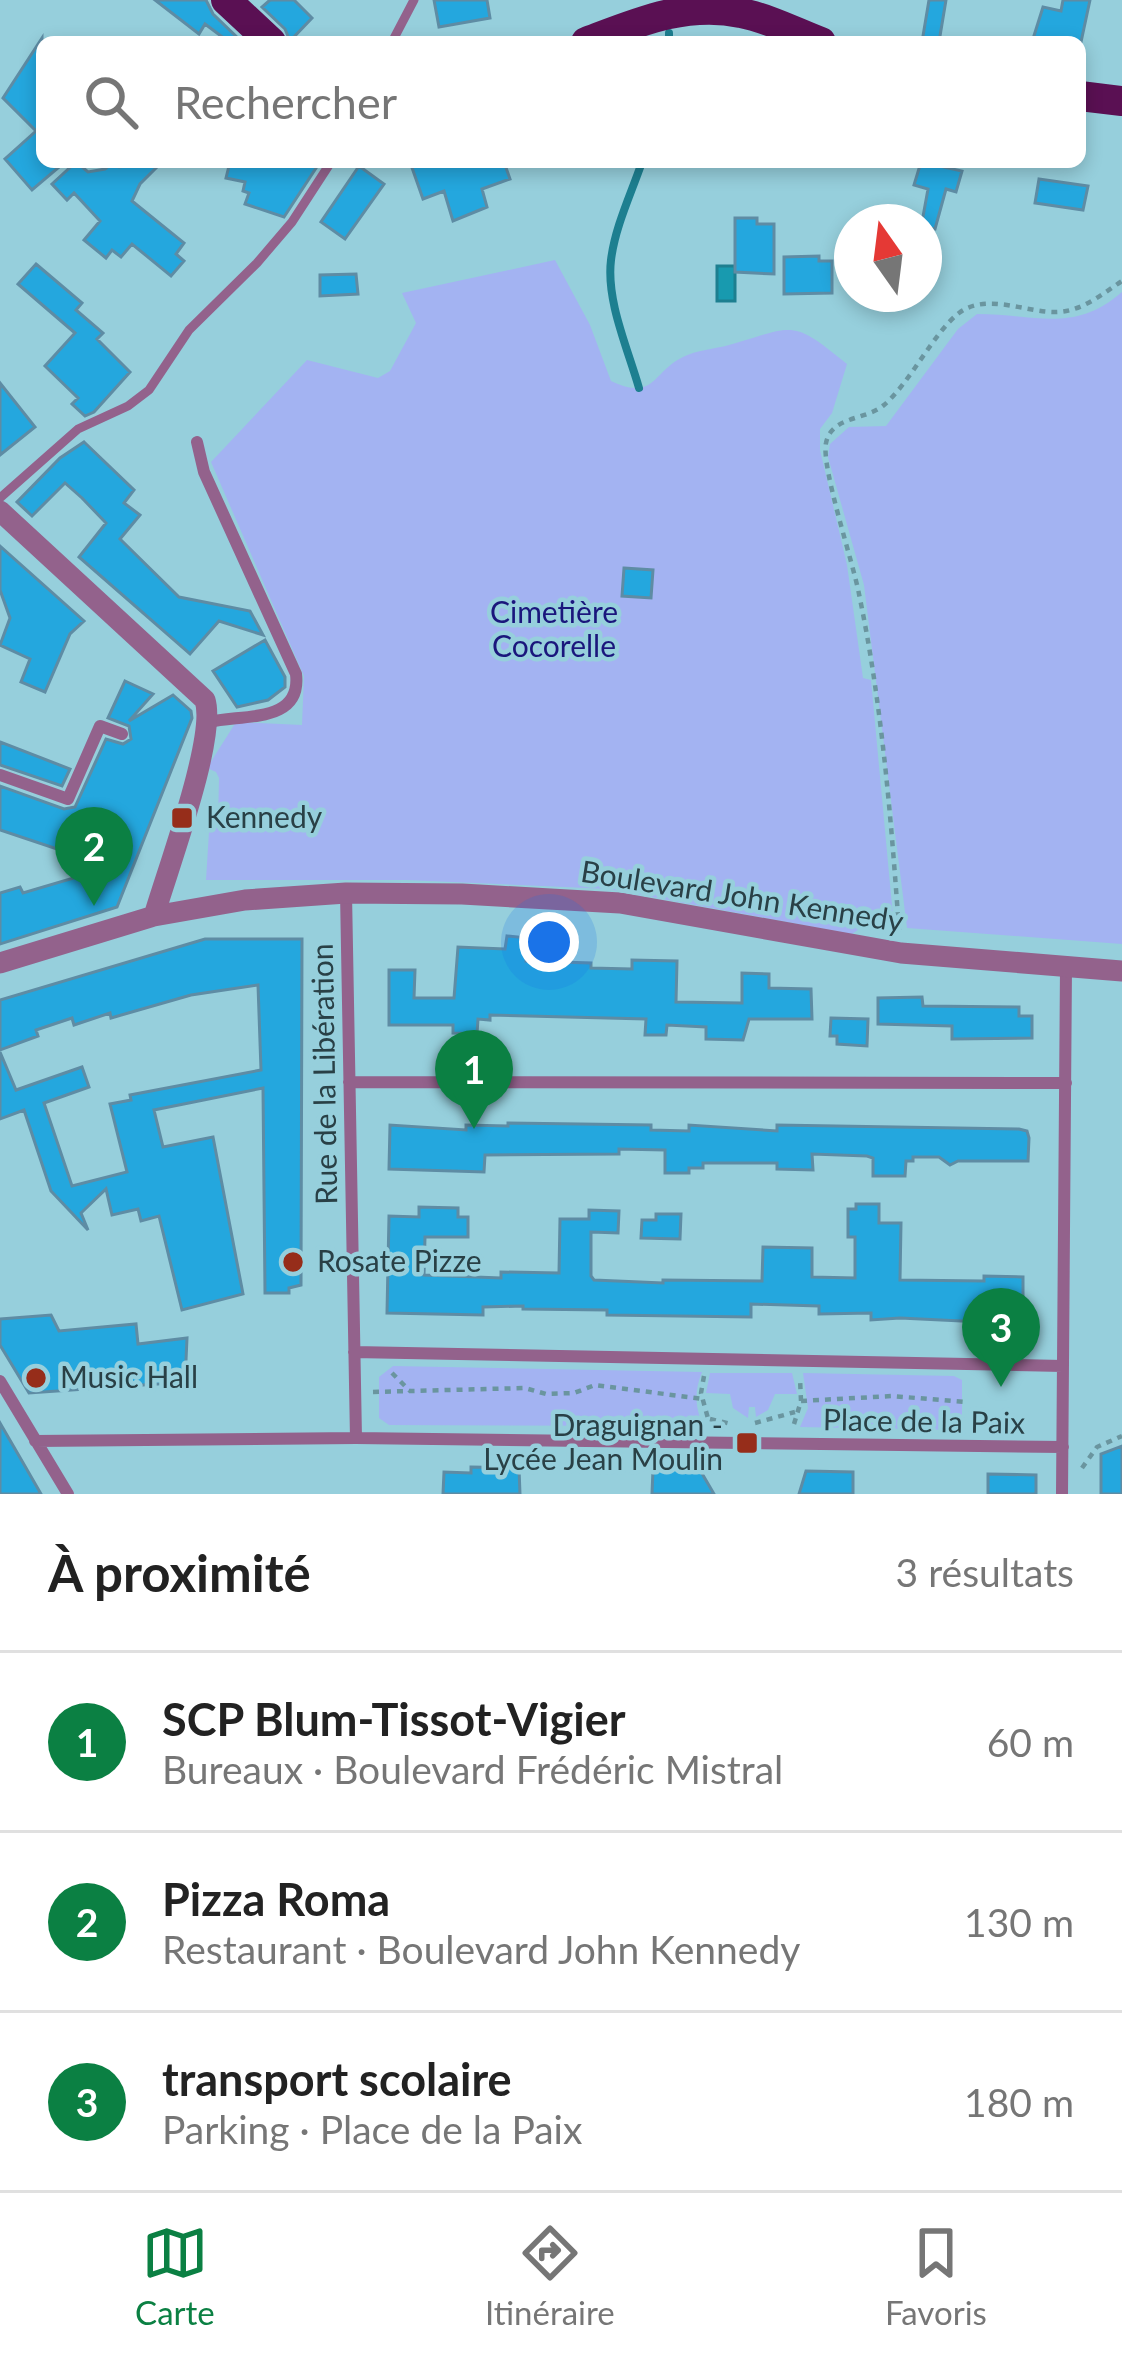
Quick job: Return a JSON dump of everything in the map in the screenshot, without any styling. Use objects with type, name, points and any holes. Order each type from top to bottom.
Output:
[{"type":"main road","points":[[226,0],[265,36]]},
{"type":"main road","points":[[601,36],[681,10],[712,9],[744,13],[805,36]]},
{"type":"main road","points":[[1086,96],[1122,100]]},
{"type":"street","points":[[197,442],[204,472],[296,674],[297,688],[295,699],[277,713],[207,732]]},
{"type":"street","points":[[0,511],[205,700],[207,732],[154,916]]},
{"type":"street","points":[[0,775],[68,799],[100,726],[122,734]]},
{"type":"street","name":"Boulevard John Kennedy","points":[[0,963],[154,916],[244,900],[346,893],[620,903],[901,953],[1122,971]]},
{"type":"street","name":"Rue de la Libération","points":[[346,893],[356,1438]]},
{"type":"street","points":[[1063,1366],[1066,967]]},
{"type":"street","points":[[349,1082],[1066,1083]]},
{"type":"street","name":"Place de la Paix","points":[[354,1352],[1063,1366],[1063,1448],[356,1438]]},
{"type":"street","points":[[0,1381],[68,1494]]},
{"type":"street","points":[[35,1441],[356,1438]]},
{"type":"street","points":[[1062,1494],[1063,1448]]},
{"type":"lane","points":[[395,36],[414,0]]},
{"type":"lane","points":[[0,498],[77,429],[128,406],[149,390],[189,331],[292,222],[327,168]]},
{"type":"path","points":[[901,953],[876,700],[860,597],[825,463],[828,435],[836,426],[882,408],[960,313],[982,304],[1070,310],[1093,302],[1122,280]]},
{"type":"path","points":[[380,1352],[389,1370],[410,1391]]},
{"type":"path","points":[[702,1359],[709,1422],[734,1424]]},
{"type":"path","points":[[794,1425],[803,1361]]},
{"type":"path","points":[[371,1392],[526,1388],[546,1394],[574,1393],[595,1385],[703,1399]]},
{"type":"path","points":[[801,1401],[892,1396],[964,1402]]},
{"type":"path","points":[[749,1423],[795,1412]]},
{"type":"path","points":[[1082,1468],[1096,1447],[1122,1436]]},
{"type":"green space","name":"Cimetière Cocorelle","points":[[555,260],[590,325],[611,381],[625,387],[645,387],[688,355],[781,331],[814,339],[847,364],[832,413],[820,429],[820,450],[847,565],[863,678],[871,680],[894,927],[865,925],[852,934],[609,889],[406,880],[206,880],[209,832],[218,826],[219,778],[207,768],[236,722],[302,725],[304,676],[211,462],[307,360],[378,378],[390,371],[416,323],[402,293]]},
{"type":"green space","points":[[1122,292],[1122,944],[907,928],[864,585],[828,457],[830,444],[849,427],[886,426],[958,329],[977,314],[1070,317],[1104,305]]},
{"type":"green space","points":[[393,1366],[702,1372],[696,1399],[703,1426],[389,1425],[379,1418],[379,1377]]},
{"type":"green space","points":[[710,1373],[792,1373],[797,1394],[775,1394],[768,1410],[756,1417],[755,1407],[749,1407],[748,1418],[733,1408],[730,1394],[706,1393]]},
{"type":"green space","points":[[803,1373],[954,1376],[962,1380],[962,1422],[956,1430],[800,1427],[808,1408]]},
{"type":"shaded area","points":[[717,266],[735,266],[735,301],[717,301]]},
{"type":"building","points":[[155,0],[206,0],[236,36],[221,36],[205,24],[199,34]]},
{"type":"building","points":[[270,0],[294,0],[312,18],[295,36],[288,36],[262,7]]},
{"type":"building","points":[[434,0],[487,0],[490,18],[439,27]]},
{"type":"building","points":[[929,0],[946,0],[940,36],[923,36]]},
{"type":"building","points":[[1063,0],[1090,0],[1082,36],[1034,36],[1043,7],[1061,11]]},
{"type":"building","points":[[36,47],[36,131],[3,98]]},
{"type":"building","points":[[36,131],[36,168],[58,168],[32,190],[5,159]]},
{"type":"building","points":[[69,168],[88,172],[156,168],[132,201],[184,243],[176,254],[184,261],[171,276],[132,244],[121,257],[112,250],[106,258],[84,240],[100,221],[74,193],[67,200],[52,184]]},
{"type":"building","points":[[228,168],[316,168],[284,217],[245,204],[249,193],[243,191],[245,182],[226,178]]},
{"type":"building","points":[[358,168],[384,184],[345,239],[321,222]]},
{"type":"building","points":[[412,168],[506,168],[510,179],[482,189],[487,207],[453,221],[444,191],[423,199]]},
{"type":"building","points":[[919,168],[962,171],[956,192],[946,189],[942,204],[925,204],[928,189],[914,185]]},
{"type":"building","points":[[1039,179],[1088,186],[1083,210],[1035,203]]},
{"type":"building","points":[[735,218],[774,224],[774,274],[735,272]]},
{"type":"building","points":[[819,256],[819,261],[832,261],[832,293],[784,294],[784,257]]},
{"type":"building","points":[[36,264],[82,303],[76,310],[103,333],[97,339],[130,372],[85,416],[72,404],[78,398],[45,366],[75,333],[18,284]]},
{"type":"building","points":[[356,274],[358,294],[320,296],[320,275]]},
{"type":"building","points":[[0,383],[35,427],[0,455]]},
{"type":"building","points":[[84,442],[134,490],[124,503],[140,515],[120,539],[179,597],[250,611],[263,635],[219,621],[190,654],[79,557],[106,523],[65,483],[32,516],[17,502],[60,458]]},
{"type":"building","points":[[0,546],[84,621],[70,634],[45,692],[21,682],[30,659],[0,645],[10,618],[0,590]]},
{"type":"building","points":[[624,568],[653,570],[651,598],[622,596]]},
{"type":"building","points":[[265,640],[285,677],[285,687],[268,700],[237,707],[213,671]]},
{"type":"building","points":[[125,681],[153,694],[129,721],[173,695],[191,711],[192,718],[117,907],[0,944],[0,893],[20,887],[23,893],[111,867],[0,830],[0,786],[64,809],[75,807],[106,739],[123,744],[131,739],[129,726],[108,718]]},
{"type":"building","points":[[0,742],[70,769],[62,786],[0,765]]},
{"type":"building","points":[[507,936],[528,938],[526,961],[632,969],[632,960],[677,961],[676,1002],[742,1003],[742,973],[769,974],[769,988],[811,989],[812,1019],[749,1019],[743,1040],[706,1039],[706,1027],[667,1025],[666,1035],[645,1035],[646,1019],[490,1015],[490,1020],[478,1019],[477,1034],[453,1033],[453,1025],[389,1025],[389,970],[415,970],[414,998],[454,998],[458,947],[505,949]]},
{"type":"building","points":[[205,939],[302,939],[301,1285],[289,1288],[289,1293],[265,1293],[263,1088],[154,1110],[163,1147],[213,1137],[243,1294],[182,1310],[159,1216],[141,1221],[138,1209],[112,1215],[106,1189],[81,1213],[88,1230],[51,1191],[24,1110],[0,1119],[0,1052],[16,1090],[82,1067],[89,1087],[44,1103],[72,1186],[127,1172],[110,1104],[131,1100],[130,1095],[261,1070],[258,985],[191,995],[74,1025],[72,1018],[36,1030],[38,1036],[0,1050],[0,1000]]},
{"type":"building","points":[[922,997],[923,1006],[1019,1007],[1019,1016],[1032,1016],[1032,1038],[952,1039],[952,1026],[878,1024],[878,998]]},
{"type":"building","points":[[831,1018],[868,1019],[867,1046],[837,1044],[837,1036],[830,1036]]},
{"type":"building","points":[[390,1125],[466,1130],[466,1125],[651,1125],[651,1130],[689,1131],[689,1125],[777,1131],[777,1125],[1019,1129],[1027,1131],[1029,1138],[1028,1161],[950,1165],[939,1157],[913,1157],[906,1161],[905,1176],[873,1176],[873,1158],[812,1154],[813,1170],[777,1169],[777,1163],[703,1163],[703,1168],[689,1168],[689,1173],[665,1173],[665,1150],[619,1149],[619,1154],[485,1155],[484,1172],[389,1169]]},
{"type":"building","points":[[856,1204],[879,1204],[879,1223],[901,1223],[900,1280],[1023,1277],[1023,1324],[871,1320],[871,1313],[819,1314],[819,1306],[751,1304],[751,1317],[607,1315],[607,1310],[523,1306],[483,1307],[483,1315],[387,1313],[389,1216],[419,1217],[419,1207],[458,1208],[458,1217],[468,1217],[468,1237],[425,1237],[424,1275],[501,1278],[501,1272],[559,1273],[560,1219],[589,1219],[589,1210],[619,1211],[618,1233],[591,1232],[591,1276],[594,1280],[663,1283],[762,1281],[763,1247],[812,1248],[812,1277],[855,1278],[855,1237],[848,1237],[848,1209],[856,1209]]},
{"type":"building","points":[[656,1214],[681,1214],[680,1239],[641,1238],[642,1220],[656,1220]]},
{"type":"building","points":[[51,1315],[59,1331],[136,1324],[138,1344],[187,1338],[185,1382],[29,1393],[0,1345],[0,1319]]},
{"type":"building","points":[[0,1423],[22,1461],[41,1494],[0,1494]]},
{"type":"building","points":[[1122,1446],[1122,1494],[1101,1494],[1101,1454]]},
{"type":"building","points":[[471,1467],[519,1468],[520,1494],[443,1494],[444,1472],[471,1473]]},
{"type":"building","points":[[653,1469],[700,1470],[714,1494],[652,1494]]},
{"type":"building","points":[[806,1471],[853,1472],[853,1494],[799,1494]]},
{"type":"building","points":[[988,1474],[1036,1475],[1036,1494],[988,1494]]},
{"type":"waterway","points":[[639,388],[610,276],[616,235],[640,168]]},
{"type":"place","name":"Kennedy","points":[[182,818]]},
{"type":"place","name":"Pizza Roma","points":[[94,906]]},
{"type":"place","name":"SCP Blum-Tissot-Vigier","points":[[474,1129]]},
{"type":"place","name":"Rosate Pizze","points":[[293,1262]]},
{"type":"place","name":"Music Hall","points":[[36,1378]]},
{"type":"place","name":"transport scolaire","points":[[1001,1387]]},
{"type":"place","name":"Draguignan - Lycée Jean Moulin","points":[[747,1443]]}]
